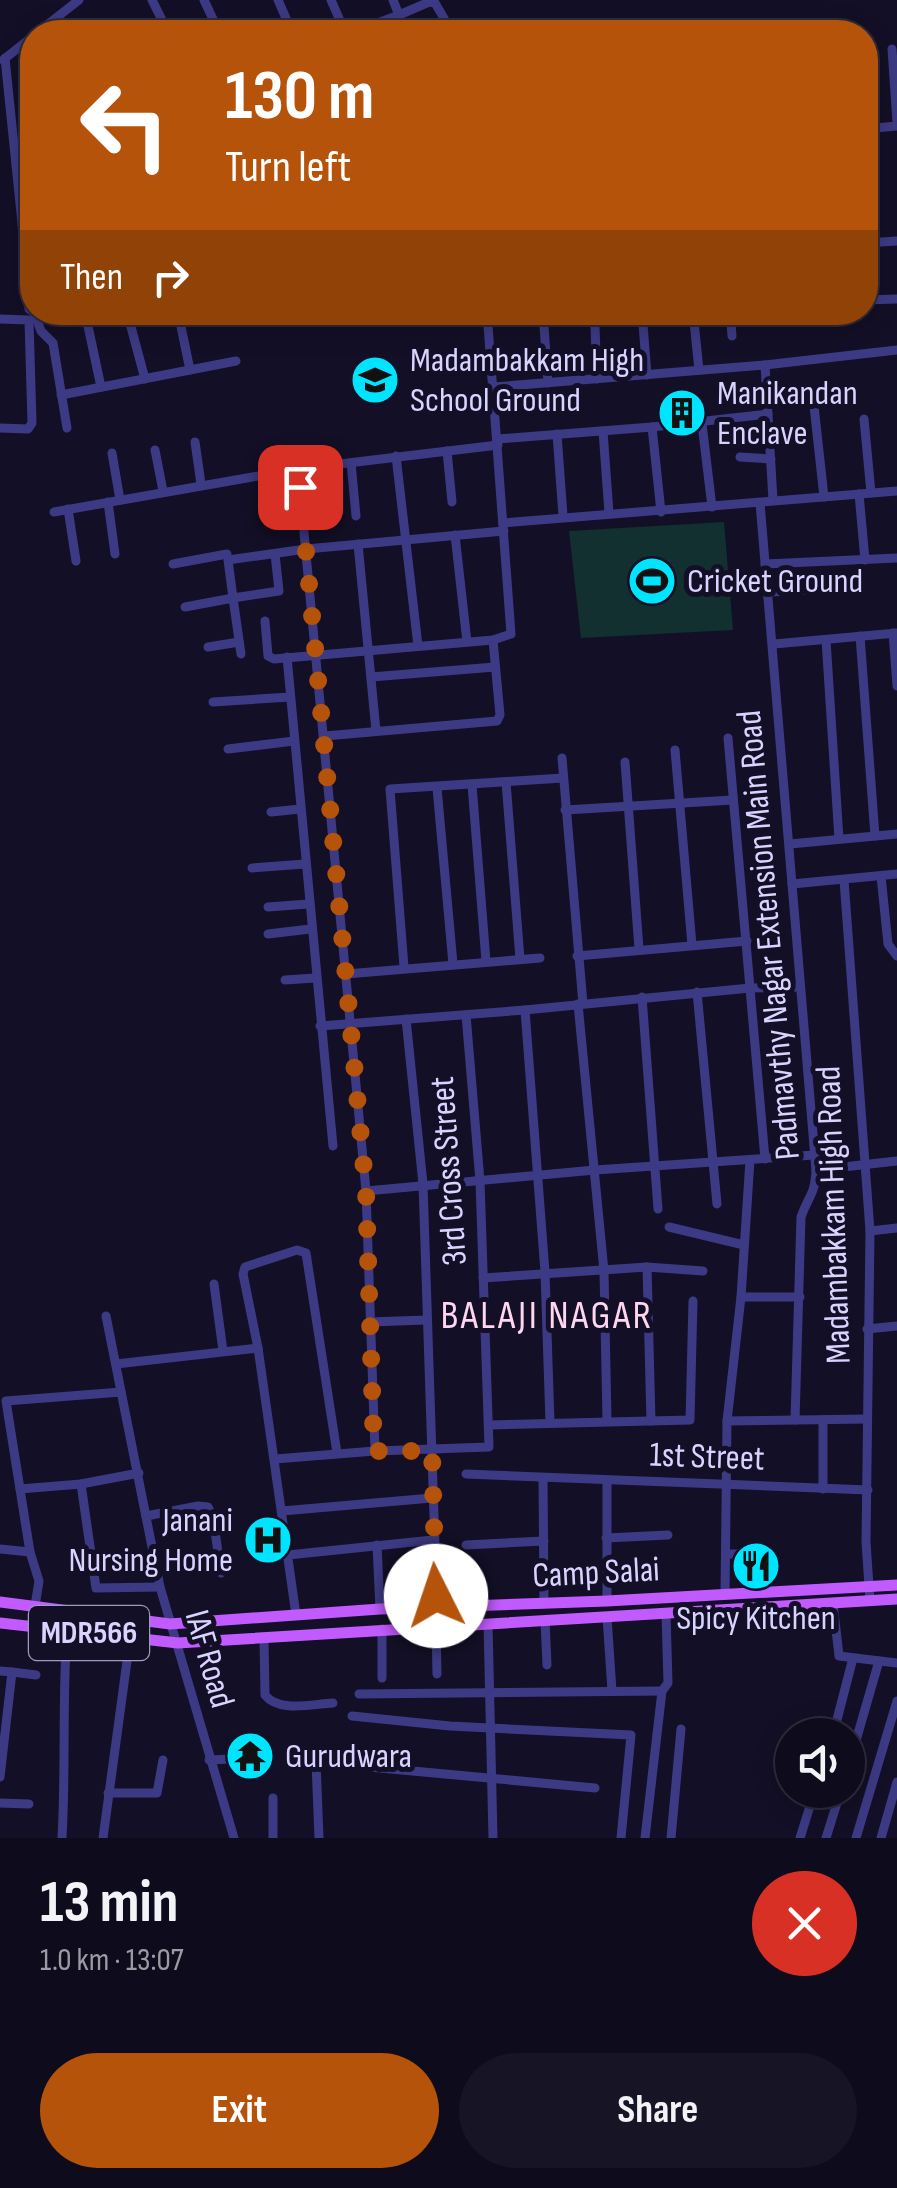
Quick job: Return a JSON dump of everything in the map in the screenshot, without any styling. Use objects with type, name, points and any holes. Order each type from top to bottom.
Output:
[{"type":"main road","name":"Camp Salai","points":[[0,1602],[170,1624],[380,1609],[897,1585]]},
{"type":"main road","name":"Camp Salai","points":[[0,1623],[178,1643],[897,1599]]},
{"type":"street","points":[[54,20],[79,0]]},
{"type":"street","points":[[393,0],[400,15]]},
{"type":"street","points":[[386,20],[433,2],[446,20]]},
{"type":"street","points":[[892,50],[897,124]]},
{"type":"street","points":[[2,60],[20,171]]},
{"type":"street","points":[[0,428],[28,429],[32,424],[29,325]]},
{"type":"street","points":[[39,325],[53,343],[67,428]]},
{"type":"street","points":[[88,325],[101,387]]},
{"type":"street","points":[[131,325],[145,378]]},
{"type":"street","points":[[180,325],[190,370]]},
{"type":"street","points":[[265,620],[268,656],[287,658],[493,640],[512,632],[488,325]]},
{"type":"street","points":[[544,325],[548,383]]},
{"type":"street","points":[[643,325],[647,375]]},
{"type":"street","points":[[694,325],[699,370]]},
{"type":"street","points":[[731,325],[732,336]]},
{"type":"street","points":[[595,327],[597,379]]},
{"type":"street","points":[[494,387],[897,350]]},
{"type":"street","points":[[61,395],[236,361]]},
{"type":"street","points":[[765,364],[773,500]]},
{"type":"street","points":[[814,406],[824,497]]},
{"type":"street","points":[[54,512],[298,469],[557,434],[702,424],[768,414]]},
{"type":"street","points":[[864,418],[872,493]]},
{"type":"street","points":[[702,424],[712,508]]},
{"type":"street","points":[[652,427],[661,512]]},
{"type":"street","points":[[603,431],[608,513]]},
{"type":"street","points":[[557,434],[563,516]]},
{"type":"street","points":[[195,442],[201,484]]},
{"type":"street","points":[[155,450],[163,491]]},
{"type":"street","points":[[447,450],[452,502]]},
{"type":"street","points":[[112,453],[120,500]]},
{"type":"street","points":[[396,456],[418,646]]},
{"type":"street","points":[[740,457],[771,459]]},
{"type":"street","points":[[351,463],[356,516]]},
{"type":"street","points":[[298,469],[366,1191],[374,1451]]},
{"type":"street","points":[[172,564],[227,554],[274,554],[456,535],[563,516],[661,512],[897,491]]},
{"type":"street","points":[[859,494],[865,560]]},
{"type":"street","points":[[108,502],[116,554]]},
{"type":"street","name":"Padmavthy Nagar Extension Main Road","points":[[760,503],[816,1170],[812,1199],[801,1217],[795,1420]]},
{"type":"street","points":[[68,509],[76,560]]},
{"type":"street","points":[[456,535],[467,642]]},
{"type":"street","points":[[358,544],[376,732]]},
{"type":"street","points":[[227,554],[241,654]]},
{"type":"street","points":[[185,608],[280,591],[274,554]]},
{"type":"street","points":[[766,564],[897,558]]},
{"type":"street","points":[[769,592],[834,589]]},
{"type":"street","points":[[774,644],[895,633],[897,686]]},
{"type":"street","points":[[860,636],[875,836]]},
{"type":"street","points":[[325,736],[497,720],[500,715],[493,640]]},
{"type":"street","points":[[826,640],[839,839]]},
{"type":"street","points":[[208,646],[239,642]]},
{"type":"street","points":[[287,658],[333,1146]]},
{"type":"street","points":[[371,678],[495,668]]},
{"type":"street","points":[[213,702],[290,698]]},
{"type":"street","points":[[728,738],[765,1159]]},
{"type":"street","points":[[228,749],[294,741]]},
{"type":"street","points":[[675,750],[692,945]]},
{"type":"street","points":[[562,758],[604,1271],[606,1420]]},
{"type":"street","points":[[625,762],[639,949]]},
{"type":"street","points":[[404,967],[390,789],[563,778]]},
{"type":"street","points":[[506,782],[520,959]]},
{"type":"street","points":[[472,785],[486,962]]},
{"type":"street","points":[[437,788],[452,964]]},
{"type":"street","points":[[566,810],[733,800]]},
{"type":"street","points":[[270,812],[300,809]]},
{"type":"street","points":[[790,844],[897,834]]},
{"type":"street","points":[[252,868],[304,864]]},
{"type":"street","points":[[792,884],[897,874]]},
{"type":"street","points":[[881,876],[888,944],[897,956]]},
{"type":"street","name":"Madambakkam High Road","points":[[844,880],[870,1231],[866,1542],[870,1601]]},
{"type":"street","points":[[268,907],[308,904]]},
{"type":"street","points":[[268,934],[310,929]]},
{"type":"street","points":[[578,956],[747,941]]},
{"type":"street","points":[[346,974],[540,958]]},
{"type":"street","points":[[285,980],[315,978]]},
{"type":"street","points":[[320,1026],[697,992],[800,987]]},
{"type":"street","points":[[697,992],[717,1204]]},
{"type":"street","points":[[642,997],[658,1209]]},
{"type":"street","points":[[525,1010],[545,1272],[550,1422]]},
{"type":"street","name":"3rd Cross Street","points":[[466,1015],[480,1181],[488,1425]]},
{"type":"street","points":[[406,1020],[422,1184],[437,1607]]},
{"type":"street","points":[[366,1191],[814,1155]]},
{"type":"street","points":[[726,1594],[727,1421],[741,1297],[750,1160]]},
{"type":"street","points":[[816,1170],[897,1162]]},
{"type":"street","points":[[669,1228],[744,1245]]},
{"type":"street","points":[[870,1231],[897,1228]]},
{"type":"street","points":[[296,1615],[244,1270],[302,1250],[308,1258],[336,1453]]},
{"type":"street","points":[[647,1267],[651,1420]]},
{"type":"street","points":[[483,1278],[647,1267],[703,1271]]},
{"type":"street","points":[[214,1284],[223,1352]]},
{"type":"street","points":[[741,1297],[800,1297]]},
{"type":"street","points":[[274,1459],[489,1447],[488,1425],[690,1420],[693,1301]]},
{"type":"street","name":"IAF Road","points":[[106,1316],[160,1587],[234,1838]]},
{"type":"street","points":[[369,1322],[428,1320]]},
{"type":"street","points":[[867,1330],[897,1326]]},
{"type":"street","points":[[116,1364],[258,1348]]},
{"type":"street","points":[[35,1606],[39,1580],[30,1552],[6,1401],[121,1392]]},
{"type":"street","points":[[727,1421],[867,1419]]},
{"type":"street","points":[[822,1489],[823,1420]]},
{"type":"street","points":[[20,1489],[81,1484],[139,1473]]},
{"type":"street","name":"1st Street","points":[[466,1474],[868,1490]]},
{"type":"street","points":[[543,1478],[544,1604]]},
{"type":"street","points":[[607,1480],[607,1601]]},
{"type":"street","points":[[81,1484],[96,1588],[160,1587]]},
{"type":"street","points":[[282,1510],[432,1498]]},
{"type":"street","points":[[146,1516],[198,1506],[208,1508],[213,1517],[221,1573]]},
{"type":"street","points":[[606,1538],[668,1535]]},
{"type":"street","points":[[288,1555],[433,1540]]},
{"type":"street","points":[[466,1545],[544,1541]]},
{"type":"street","points":[[378,1545],[380,1609]]},
{"type":"street","points":[[0,1549],[30,1552]]},
{"type":"street","points":[[726,1554],[754,1554]]},
{"type":"street","points":[[833,1603],[838,1656],[897,1663]]},
{"type":"street","points":[[644,1838],[662,1691],[668,1683],[666,1614]]},
{"type":"street","points":[[607,1617],[612,1691]]},
{"type":"street","points":[[545,1620],[547,1666]]},
{"type":"street","points":[[488,1624],[493,1838]]},
{"type":"street","points":[[436,1626],[437,1674]]},
{"type":"street","points":[[382,1629],[382,1678]]},
{"type":"street","points":[[62,1838],[62,1705],[67,1630]]},
{"type":"street","points":[[264,1638],[268,1700],[282,1706],[333,1703]]},
{"type":"street","points":[[103,1838],[130,1639]]},
{"type":"street","points":[[837,1718],[853,1658]]},
{"type":"street","points":[[862,1718],[879,1661]]},
{"type":"street","points":[[0,1777],[6,1671],[36,1676]]},
{"type":"street","points":[[359,1694],[662,1691]]},
{"type":"street","points":[[856,1838],[897,1701]]},
{"type":"street","points":[[352,1716],[492,1729],[631,1735],[622,1838]]},
{"type":"street","points":[[670,1838],[681,1729]]},
{"type":"street","points":[[886,1737],[897,1741]]},
{"type":"street","points":[[209,1760],[252,1758]]},
{"type":"street","points":[[108,1793],[157,1793],[163,1760]]},
{"type":"street","points":[[290,1760],[594,1788]]},
{"type":"street","points":[[316,1762],[319,1838]]},
{"type":"street","points":[[881,1838],[897,1782]]},
{"type":"street","points":[[272,1798],[273,1838]]},
{"type":"street","points":[[0,1803],[29,1804]]},
{"type":"street","points":[[800,1838],[809,1808]]},
{"type":"street","points":[[826,1838],[835,1808]]},
{"type":"green space","name":"Cricket Ground","points":[[724,522],[733,630],[581,638],[569,531]]},
{"type":"place","name":"Madambakkam High School Ground","points":[[375,380]]},
{"type":"place","name":"Manikandan Enclave","points":[[682,413]]},
{"type":"place","name":"Cricket Ground","points":[[652,581]]},
{"type":"place","name":"Janani Nursing Home","points":[[268,1540]]},
{"type":"place","name":"Spicy Kitchen","points":[[756,1566]]},
{"type":"place","name":"Gurudwara","points":[[250,1756]]},
{"type":"district","name":"BALAJI NAGAR","points":[[547,1316]]},
{"type":"route","points":[[300,487],[366,1191],[374,1451],[432,1451],[436,1596]]}]
